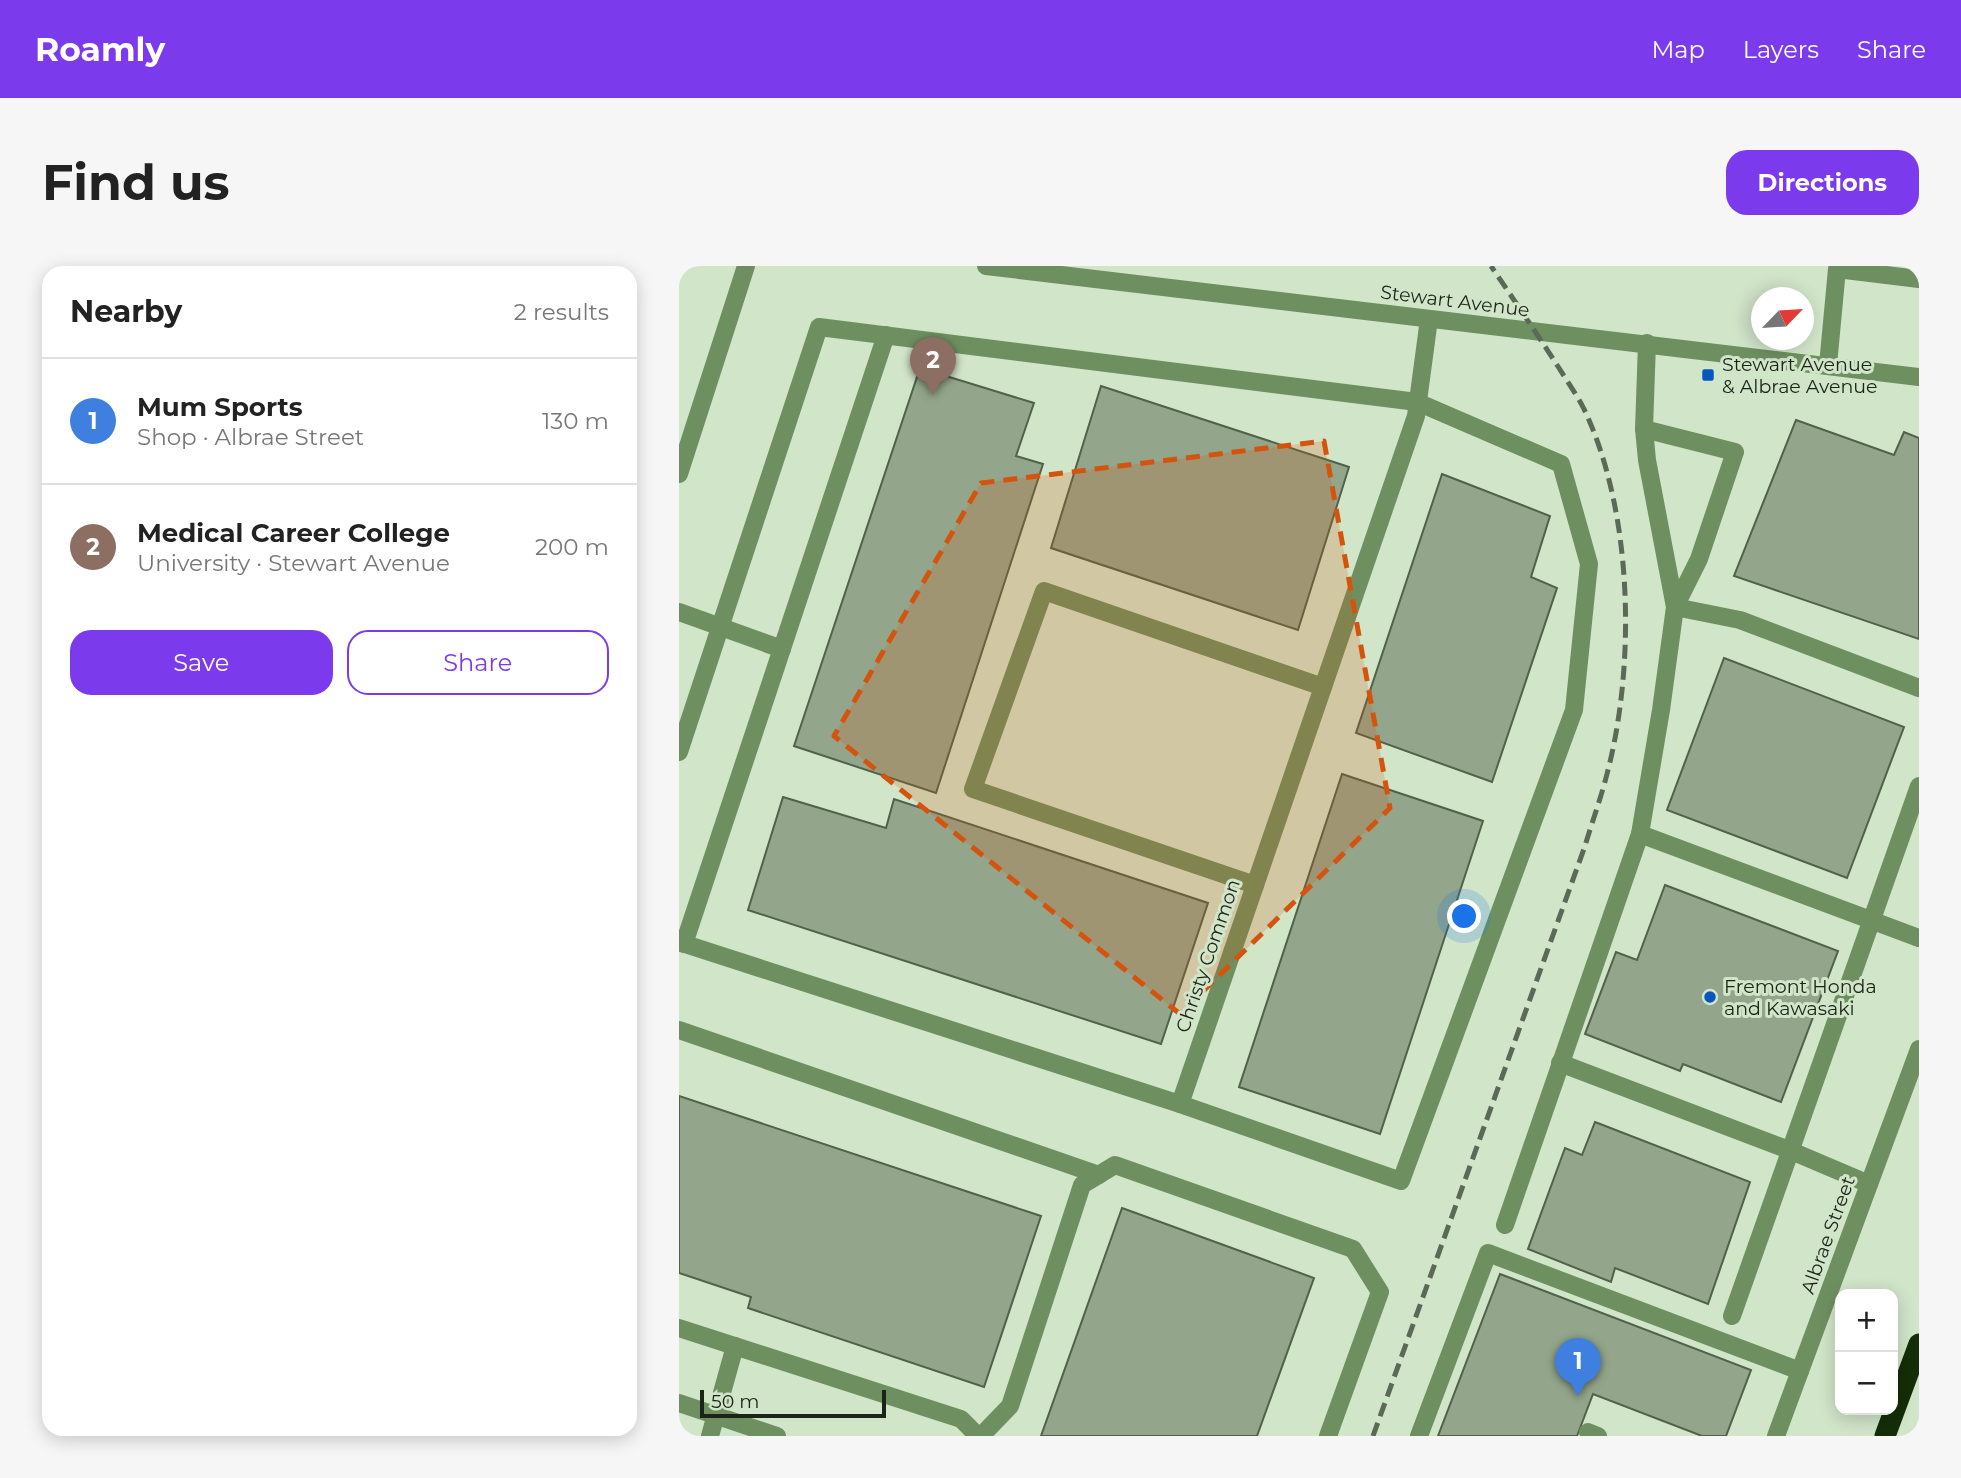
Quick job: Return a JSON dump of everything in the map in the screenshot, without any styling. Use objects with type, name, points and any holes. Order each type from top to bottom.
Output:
[{"type":"highway","points":[[1885,1436],[1919,1344]]},
{"type":"street","points":[[679,474],[746,266]]},
{"type":"street","name":"Stewart Avenue","points":[[986,266],[1919,377]]},
{"type":"street","points":[[1828,365],[1837,268],[1919,279]]},
{"type":"street","name":"Christy Common","points":[[1180,1104],[1416,416],[1429,319]]},
{"type":"street","points":[[679,752],[819,327],[886,335],[1416,401],[1561,464],[1589,564],[1574,710],[1401,1181],[1180,1104],[682,943],[886,335]]},
{"type":"street","points":[[1505,1225],[1640,834],[1661,710],[1675,607],[1647,460],[1644,429],[1647,343]]},
{"type":"street","points":[[1644,429],[1735,452],[1699,559],[1675,607]]},
{"type":"street","points":[[1255,885],[972,789],[1044,591],[1323,687]]},
{"type":"street","points":[[1675,607],[1740,620],[1919,688]]},
{"type":"street","points":[[679,612],[782,649]]},
{"type":"street","points":[[1732,1315],[1919,786]]},
{"type":"street","points":[[1640,834],[1919,938]]},
{"type":"street","points":[[679,1030],[1099,1175]]},
{"type":"street","name":"Albrae Street","points":[[1776,1436],[1919,1049]]},
{"type":"street","points":[[1560,1063],[1789,1150],[1869,1184]]},
{"type":"street","points":[[679,1328],[961,1419],[979,1436],[1010,1406],[1082,1185],[1115,1165],[1353,1249],[1380,1292],[1328,1436]]},
{"type":"street","points":[[1419,1436],[1488,1253],[1800,1371]]},
{"type":"street","points":[[710,1436],[735,1346]]},
{"type":"street","points":[[679,1403],[778,1436]]},
{"type":"highlighted area","points":[[1324,441],[1390,808],[1180,1014],[834,736],[981,483]]},
{"type":"building","points":[[920,368],[1034,403],[1016,456],[1043,464],[936,793],[794,746]]},
{"type":"building","points":[[1101,386],[1349,467],[1298,630],[1051,548]]},
{"type":"building","points":[[1796,420],[1894,455],[1904,432],[1919,438],[1919,639],[1734,576]]},
{"type":"building","points":[[1442,474],[1550,516],[1531,577],[1557,588],[1492,782],[1356,733]]},
{"type":"building","points":[[1724,658],[1904,727],[1847,878],[1667,810]]},
{"type":"building","points":[[1342,774],[1483,821],[1380,1134],[1239,1087]]},
{"type":"building","points":[[783,797],[886,828],[894,799],[1208,903],[1161,1044],[748,910]]},
{"type":"building","name":"Fremont Honda and Kawasaki","points":[[1665,885],[1838,951],[1781,1102],[1683,1064],[1680,1071],[1585,1034],[1616,952],[1637,960]]},
{"type":"building","points":[[679,1096],[1041,1216],[984,1387],[748,1308],[751,1297],[679,1273]]},
{"type":"building","points":[[1595,1122],[1750,1182],[1708,1304],[1615,1268],[1611,1282],[1528,1249],[1565,1148],[1582,1155]]},
{"type":"building","points":[[1122,1208],[1314,1278],[1257,1436],[1041,1436]]},
{"type":"building","points":[[1500,1274],[1751,1370],[1726,1436],[1702,1436],[1593,1394],[1577,1436],[1438,1436]]},
{"type":"railway","points":[[1373,1436],[1585,846],[1607,774],[1623,685],[1625,589],[1612,494],[1600,450],[1584,409],[1491,266]]},
{"type":"place","name":"Stewart Avenue & Albrae Avenue","points":[[1708,375]]},
{"type":"place","name":"Medical Career College","points":[[933,395]]},
{"type":"place","name":"Fremont Honda and Kawasaki","points":[[1710,997]]},
{"type":"place","name":"Mum Sports","points":[[1578,1396]]}]
